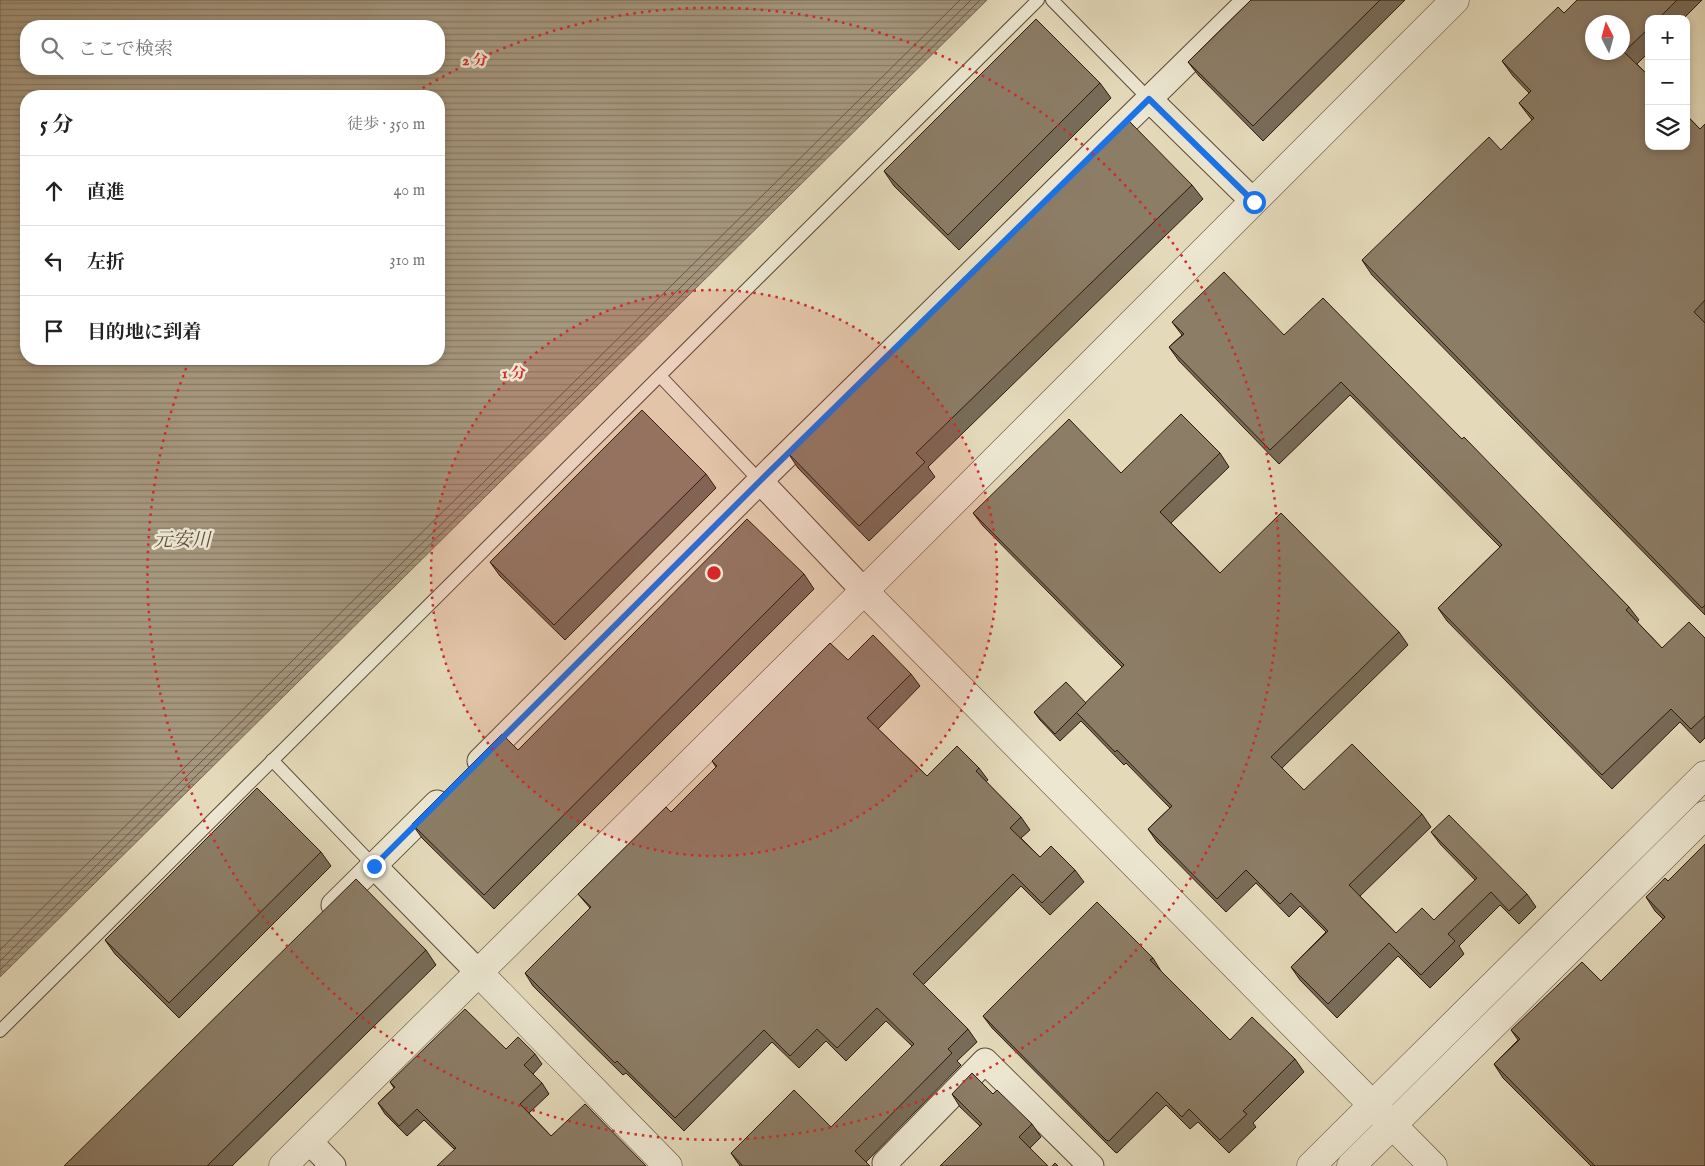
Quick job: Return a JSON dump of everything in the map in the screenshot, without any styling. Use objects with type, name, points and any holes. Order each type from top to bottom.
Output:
[{"type":"street","points":[[318,921],[760,481],[1250,0]]},
{"type":"street","points":[[283,1166],[864,591],[1455,0]]},
{"type":"street","points":[[1149,99],[1254,202]]},
{"type":"street","points":[[760,481],[864,591],[1433,1166]]},
{"type":"street","points":[[1311,1166],[1705,775]]},
{"type":"street","points":[[1351,1166],[1705,815]]},
{"type":"street","points":[[374,866],[668,1166]]},
{"type":"street","points":[[888,1166],[885,1163],[986,1061],[1091,1166]]},
{"type":"street","points":[[309,1141],[333,1166]]},
{"type":"lane","points":[[0,1031],[1038,0]]},
{"type":"lane","points":[[1052,0],[1149,99]]},
{"type":"lane","points":[[660,376],[760,481]]},
{"type":"lane","points":[[272,760],[374,866]]},
{"type":"water","name":"元安川","points":[[0,0],[987,0],[0,977]]},
{"type":"building","points":[[1251,0],[1380,0],[1253,126],[1188,62]]},
{"type":"building","points":[[1577,0],[1677,0],[1662,15],[1645,15],[1645,32],[1630,46],[1630,15],[1585,15],[1585,60],[1630,60],[1630,58],[1645,72],[1645,150],[1690,150],[1690,119],[1700,129],[1705,124],[1705,300],[1694,312],[1705,323],[1705,605],[1702,608],[1362,260],[1489,137],[1501,150],[1534,118],[1519,103],[1531,91],[1502,61],[1558,7],[1564,13]]},
{"type":"building","points":[[1036,19],[1100,83],[948,235],[884,171]]},
{"type":"building","points":[[1129,121],[1192,185],[916,453],[925,462],[859,526],[788,453]]},
{"type":"building","points":[[1224,272],[1284,335],[1323,298],[1462,439],[1464,437],[1629,607],[1626,610],[1662,648],[1689,622],[1705,638],[1705,716],[1691,729],[1671,709],[1602,775],[1438,608],[1502,545],[1341,382],[1270,450],[1169,347],[1184,334],[1172,322]]},
{"type":"building","points":[[642,410],[706,474],[554,625],[490,562]]},
{"type":"building","points":[[1181,414],[1220,453],[1160,512],[1220,573],[1281,513],[1399,632],[1271,757],[1304,790],[1352,744],[1422,814],[1349,885],[1396,933],[1422,908],[1434,920],[1477,878],[1431,832],[1449,815],[1527,894],[1509,911],[1491,892],[1448,934],[1455,941],[1421,975],[1389,943],[1328,1004],[1291,967],[1328,931],[1291,893],[1280,904],[1246,870],[1217,899],[1148,829],[1172,806],[1117,750],[1115,752],[1076,712],[1124,665],[973,513],[1069,419],[1121,473]]},
{"type":"building","points":[[747,519],[804,574],[484,895],[412,824],[502,734],[518,750]]},
{"type":"building","points":[[873,635],[911,674],[867,718],[927,776],[957,746],[979,768],[976,771],[1021,817],[1010,828],[1040,857],[1051,846],[1075,870],[1042,903],[1013,874],[913,974],[968,1029],[948,1049],[952,1053],[855,1151],[870,1166],[743,1166],[731,1153],[794,1090],[831,1127],[914,1044],[877,1008],[837,1048],[817,1029],[790,1056],[764,1030],[675,1118],[617,1061],[615,1063],[525,973],[591,907],[578,894],[666,807],[671,812],[717,766],[712,761],[830,643],[848,660]]},
{"type":"building","points":[[1066,682],[1086,703],[1055,734],[1034,712]]},
{"type":"building","points":[[257,788],[321,852],[169,1003],[105,940]]},
{"type":"building","points":[[1705,844],[1705,1166],[1595,1166],[1494,1064],[1520,1039],[1511,1030],[1582,962],[1601,981],[1665,917],[1646,897],[1665,878],[1668,881]]},
{"type":"building","points":[[356,879],[426,950],[207,1166],[64,1166]]},
{"type":"building","points":[[1097,902],[1153,958],[1150,960],[1230,1040],[1252,1017],[1295,1059],[1243,1111],[1247,1114],[1220,1140],[1189,1109],[1182,1117],[1157,1092],[1109,1141],[1106,1140],[983,1016]]},
{"type":"building","points":[[465,1009],[506,1049],[518,1037],[535,1054],[524,1065],[542,1083],[520,1104],[551,1136],[585,1104],[646,1166],[437,1166],[456,1148],[417,1109],[399,1126],[378,1103],[395,1087],[390,1082]]},
{"type":"building","points":[[972,1073],[993,1094],[997,1090],[1032,1124],[1019,1137],[1048,1166],[940,1166],[982,1124],[952,1094]]},
{"type":"route","points":[[374,866],[760,481],[1149,99],[1254,202]]}]
